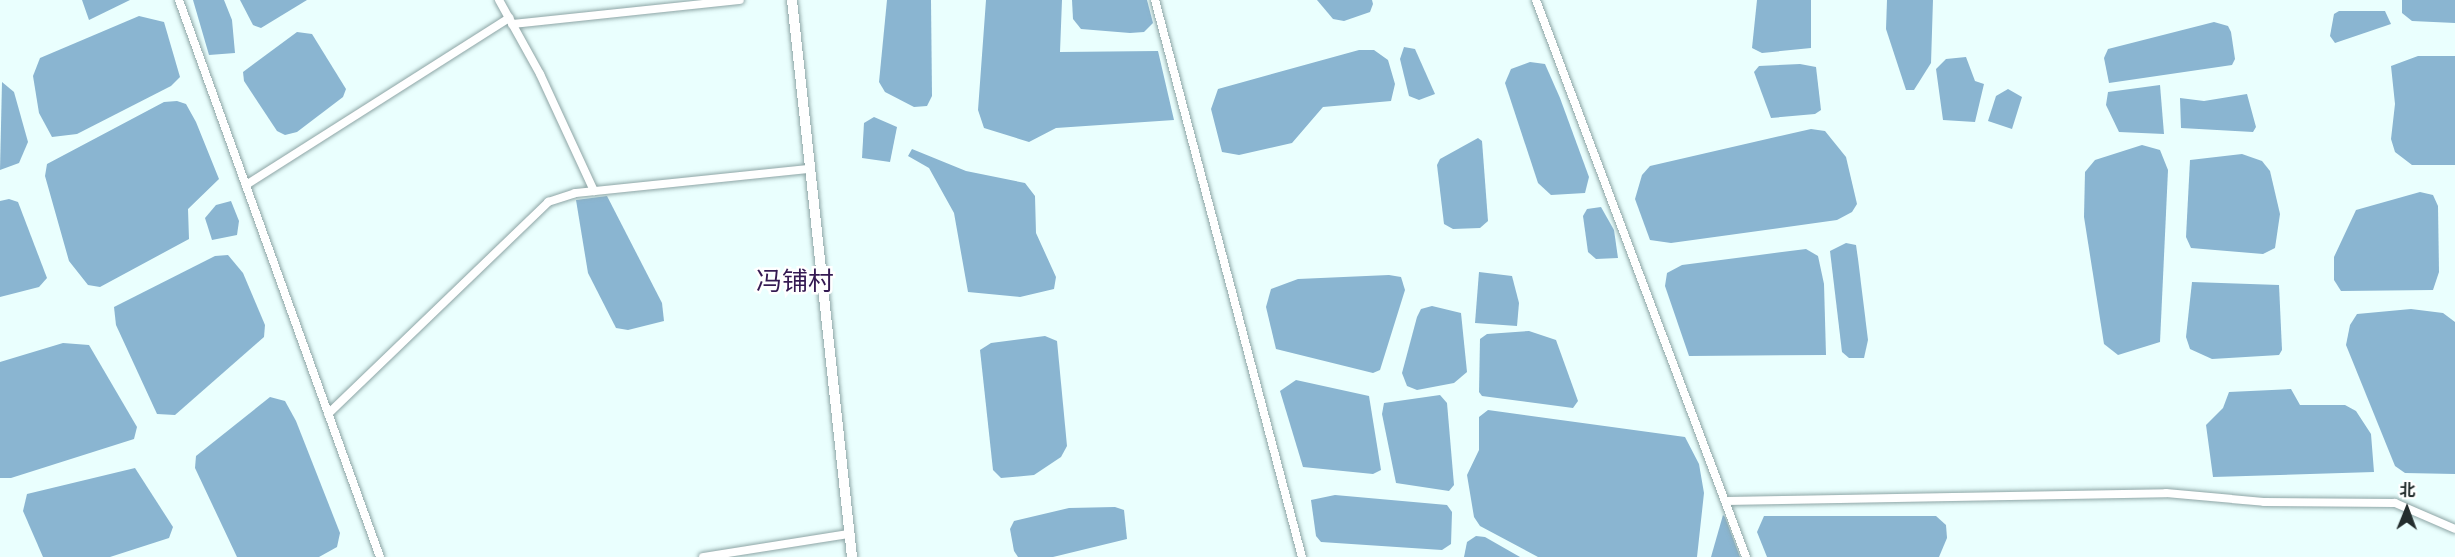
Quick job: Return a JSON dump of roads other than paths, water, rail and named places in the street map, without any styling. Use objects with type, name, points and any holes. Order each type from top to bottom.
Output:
[{"type":"street","points":[[179,0],[380,557]]},
{"type":"street","points":[[499,0],[594,191]]},
{"type":"street","points":[[246,186],[511,21],[740,0]]},
{"type":"street","points":[[792,0],[852,557]]},
{"type":"street","points":[[1155,0],[1302,557]]},
{"type":"street","points":[[1536,0],[1746,557]]},
{"type":"street","points":[[328,414],[534,212],[564,195],[809,169]]},
{"type":"street","points":[[1726,501],[2166,493],[2264,502],[2395,503],[2455,529]]},
{"type":"street","points":[[703,557],[849,534]]},
{"type":"water","points":[[82,0],[130,0],[89,20]]},
{"type":"water","points":[[193,0],[224,0],[232,20],[235,53],[209,55]]},
{"type":"water","points":[[240,0],[307,0],[261,28],[253,25]]},
{"type":"water","points":[[887,0],[931,0],[932,96],[927,106],[914,107],[885,92],[879,82]]},
{"type":"water","points":[[986,0],[1062,0],[1060,52],[1158,51],[1174,120],[1056,128],[1029,142],[984,128],[978,110]]},
{"type":"water","points":[[1072,0],[1147,0],[1153,23],[1144,32],[1081,29],[1073,19]]},
{"type":"water","points":[[1317,0],[1372,0],[1373,4],[1370,12],[1344,21],[1333,19]]},
{"type":"water","points":[[1757,0],[1811,0],[1811,48],[1762,53],[1752,48]]},
{"type":"water","points":[[1887,0],[1933,0],[1931,63],[1914,90],[1906,90],[1886,29]]},
{"type":"water","points":[[2402,0],[2455,0],[2455,23],[2412,21],[2402,13]]},
{"type":"water","points":[[2339,11],[2385,11],[2391,24],[2335,43],[2330,36],[2334,14]]},
{"type":"water","points":[[139,16],[164,22],[180,77],[171,86],[77,134],[52,137],[39,113],[33,76],[40,58]]},
{"type":"water","points":[[2214,22],[2228,26],[2231,32],[2235,59],[2232,65],[2109,83],[2104,58],[2108,49]]},
{"type":"water","points":[[297,32],[312,34],[346,89],[343,97],[297,132],[285,135],[277,131],[244,81],[243,72]]},
{"type":"water","points":[[1404,47],[1415,49],[1435,94],[1419,100],[1409,96],[1400,59]]},
{"type":"water","points":[[1359,50],[1374,50],[1388,60],[1395,84],[1391,101],[1323,107],[1292,143],[1239,155],[1222,152],[1211,109],[1218,89]]},
{"type":"water","points":[[2418,56],[2455,56],[2455,165],[2412,165],[2395,152],[2391,139],[2395,104],[2391,66]]},
{"type":"water","points":[[1966,57],[1975,81],[1984,84],[1975,122],[1943,120],[1936,69],[1946,59]]},
{"type":"water","points":[[1530,62],[1545,64],[1560,98],[1589,177],[1585,193],[1551,195],[1538,183],[1505,83],[1511,69]]},
{"type":"water","points":[[1800,64],[1816,67],[1821,110],[1815,114],[1771,118],[1754,72],[1759,66]]},
{"type":"water","points":[[2,82],[14,92],[28,142],[19,163],[0,170]]},
{"type":"water","points":[[2160,85],[2164,134],[2119,132],[2106,105],[2108,92]]},
{"type":"water","points":[[2008,89],[2022,97],[2012,129],[1988,121],[1996,96]]},
{"type":"water","points":[[2247,94],[2256,127],[2253,132],[2181,128],[2180,98],[2204,101]]},
{"type":"water","points":[[177,101],[186,104],[196,122],[219,179],[188,209],[189,239],[100,287],[88,285],[69,261],[45,176],[47,164],[164,102]]},
{"type":"water","points":[[874,117],[897,127],[890,162],[862,158],[864,123]]},
{"type":"water","points":[[1811,129],[1825,131],[1846,157],[1857,204],[1852,212],[1837,220],[1671,243],[1650,240],[1635,199],[1642,175],[1650,166]]},
{"type":"water","points":[[1478,138],[1482,141],[1488,221],[1480,228],[1453,229],[1444,224],[1437,165],[1440,159]]},
{"type":"water","points":[[2142,145],[2160,150],[2168,170],[2160,342],[2118,355],[2104,344],[2084,217],[2085,172],[2095,160]]},
{"type":"water","points":[[912,149],[966,171],[1025,183],[1035,196],[1036,233],[1056,277],[1054,289],[1020,297],[968,292],[954,213],[929,168],[908,156]]},
{"type":"water","points":[[2242,154],[2262,161],[2270,171],[2280,214],[2275,248],[2263,254],[2191,248],[2186,237],[2190,160]]},
{"type":"water","points":[[2420,192],[2433,195],[2438,206],[2439,272],[2433,290],[2341,291],[2334,280],[2334,257],[2356,210]]},
{"type":"water","points":[[607,196],[662,303],[664,321],[628,330],[616,328],[588,273],[576,200]]},
{"type":"water","points":[[9,199],[18,202],[47,278],[39,287],[0,297],[0,201]]},
{"type":"water","points":[[231,201],[239,221],[237,235],[212,240],[205,218],[216,205]]},
{"type":"water","points":[[1601,207],[1614,230],[1618,258],[1596,259],[1588,252],[1583,216],[1587,209]]},
{"type":"water","points":[[1846,243],[1856,245],[1868,340],[1864,358],[1849,358],[1842,352],[1830,251]]},
{"type":"water","points":[[1806,249],[1818,256],[1824,284],[1826,355],[1689,356],[1665,286],[1667,273],[1682,265]]},
{"type":"water","points":[[228,255],[243,273],[265,325],[264,337],[175,415],[157,414],[116,325],[114,307],[215,256]]},
{"type":"water","points":[[1479,272],[1512,276],[1519,303],[1517,326],[1475,323]]},
{"type":"water","points":[[1389,275],[1401,277],[1405,290],[1380,370],[1373,373],[1276,349],[1266,307],[1271,289],[1298,279]]},
{"type":"water","points":[[2192,282],[2279,285],[2282,350],[2279,355],[2212,359],[2190,349],[2186,337]]},
{"type":"water","points":[[1432,306],[1461,313],[1467,372],[1454,383],[1417,390],[1407,386],[1402,373],[1417,317],[1421,309]]},
{"type":"water","points":[[2411,309],[2443,313],[2455,322],[2455,474],[2405,473],[2395,466],[2346,345],[2350,325],[2357,314]]},
{"type":"water","points":[[1529,331],[1556,340],[1578,401],[1573,408],[1482,396],[1479,392],[1480,339],[1487,334]]},
{"type":"water","points":[[1045,336],[1057,341],[1067,446],[1061,457],[1034,475],[1001,478],[993,470],[980,350],[991,343]]},
{"type":"water","points":[[63,343],[89,345],[137,427],[134,439],[11,478],[0,478],[0,362]]},
{"type":"water","points":[[1296,380],[1369,396],[1381,470],[1373,474],[1303,467],[1280,391]]},
{"type":"water","points":[[2291,389],[2300,405],[2345,405],[2356,411],[2371,434],[2374,472],[2213,477],[2206,425],[2223,408],[2229,392]]},
{"type":"water","points":[[1440,395],[1447,403],[1454,485],[1449,491],[1396,483],[1382,414],[1384,403]]},
{"type":"water","points":[[270,397],[285,401],[296,421],[340,533],[337,547],[319,557],[237,557],[195,468],[196,456]]},
{"type":"water","points":[[1488,410],[1685,437],[1699,464],[1704,493],[1697,557],[1538,557],[1480,526],[1474,517],[1467,475],[1479,450],[1479,417]]},
{"type":"water","points":[[135,468],[173,527],[169,538],[110,557],[43,557],[23,511],[27,494]]},
{"type":"water","points":[[1335,495],[1447,505],[1452,512],[1451,544],[1442,550],[1321,542],[1316,536],[1311,500]]},
{"type":"water","points":[[1115,507],[1124,510],[1127,539],[1053,557],[1018,557],[1014,551],[1010,529],[1014,521],[1069,508]]},
{"type":"water","points":[[1723,515],[1725,517],[1740,557],[1711,557]]},
{"type":"water","points":[[1764,516],[1936,516],[1946,525],[1947,538],[1939,557],[1767,557],[1757,532]]},
{"type":"water","points":[[1476,536],[1485,537],[1520,557],[1464,557],[1467,542]]},
{"type":"district","name":"冯铺村","points":[[795,282]]}]
